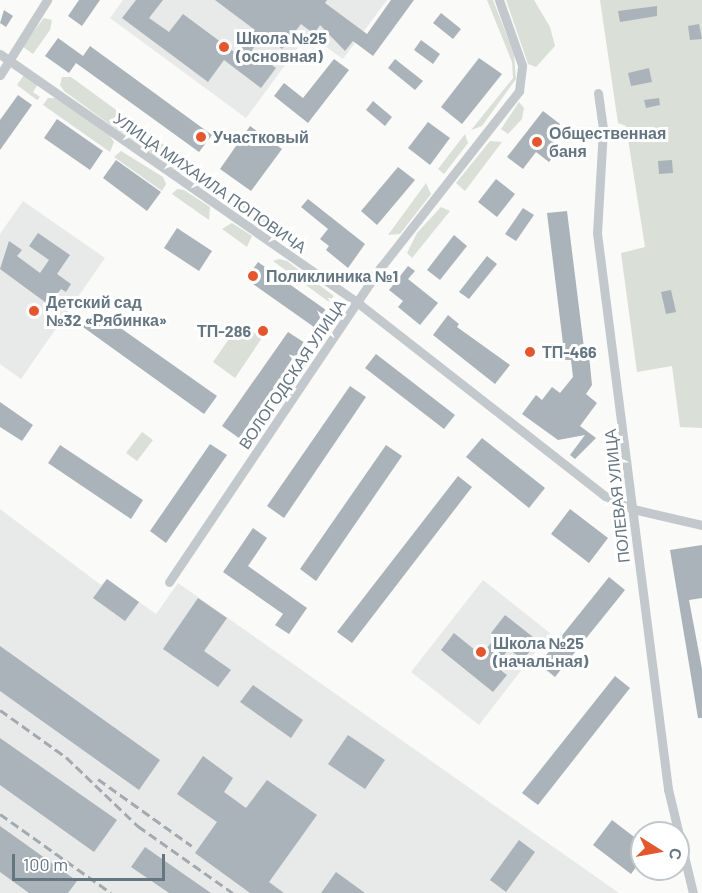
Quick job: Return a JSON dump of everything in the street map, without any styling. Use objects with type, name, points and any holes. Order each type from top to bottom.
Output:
[{"type":"street","points":[[0,75],[4,56],[47,0]]},
{"type":"street","name":"ВОЛОГОДСКАЯ УЛИЦА","points":[[169,582],[358,303],[519,91],[522,65],[499,0]]},
{"type":"street","name":"УЛИЦА МИХАИЛА ПОПОВИЧА","points":[[4,56],[358,303],[605,496],[633,509],[702,525]]},
{"type":"street","name":"ПОЛЕВАЯ УЛИЦА","points":[[598,93],[603,129],[597,233],[668,789],[693,893]]},
{"type":"shaded area","name":"Школа №25 (основная)","points":[[123,0],[387,0],[343,59],[308,34],[246,118],[110,18]]},
{"type":"shaded area","points":[[487,0],[493,0],[514,54],[516,79],[482,126],[471,130],[513,78],[512,62]]},
{"type":"shaded area","points":[[506,0],[534,0],[550,27],[555,46],[536,67],[528,64]]},
{"type":"shaded area","points":[[600,0],[702,0],[702,428],[680,427],[672,366],[637,372],[621,253],[645,247],[626,126],[618,123]]},
{"type":"shaded area","points":[[44,18],[52,20],[50,30],[33,54],[22,46]]},
{"type":"shaded area","points":[[24,75],[38,84],[33,92],[40,97],[37,100],[17,85]]},
{"type":"shaded area","points":[[62,77],[71,77],[193,166],[189,171],[178,174],[64,91],[60,85]]},
{"type":"shaded area","points":[[48,98],[56,98],[110,136],[114,142],[110,152],[43,105]]},
{"type":"shaded area","points":[[519,102],[524,108],[522,119],[508,134],[501,129]]},
{"type":"shaded area","points":[[465,134],[468,143],[444,174],[438,169]]},
{"type":"shaded area","points":[[490,141],[502,142],[465,191],[456,183]]},
{"type":"shaded area","points":[[121,151],[163,177],[166,184],[162,191],[114,157]]},
{"type":"shaded area","points":[[199,172],[226,189],[223,194],[208,185],[203,188],[195,185]]},
{"type":"shaded area","points":[[426,183],[431,194],[400,234],[388,235]]},
{"type":"shaded area","points":[[177,189],[184,190],[210,207],[209,220],[172,194]]},
{"type":"shaded area","points":[[234,195],[267,220],[262,227],[251,224],[255,217],[231,200]]},
{"type":"shaded area","name":"Детский сад №32 «Рябинка»","points":[[23,201],[105,258],[21,379],[0,364],[0,234]]},
{"type":"shaded area","points":[[441,207],[450,211],[412,258],[407,253],[417,233]]},
{"type":"shaded area","points":[[232,223],[252,236],[247,247],[222,229]]},
{"type":"shaded area","points":[[279,259],[287,261],[334,296],[329,302],[273,261]]},
{"type":"shaded area","points":[[240,323],[262,338],[235,378],[213,362]]},
{"type":"shaded area","points":[[142,432],[153,440],[137,461],[126,453]]},
{"type":"shaded area","points":[[0,509],[101,585],[107,579],[156,614],[178,583],[619,893],[0,893]]},
{"type":"shaded area","name":"Школа №25 (начальная)","points":[[483,580],[550,633],[479,725],[411,672]]},
{"type":"building","points":[[79,0],[100,0],[82,26],[68,16]]},
{"type":"building","points":[[136,0],[163,0],[149,18],[169,32],[183,14],[237,54],[255,30],[215,0],[327,0],[325,3],[367,34],[391,0],[414,0],[373,56],[353,41],[345,51],[320,25],[314,34],[301,24],[282,49],[263,35],[252,50],[276,68],[261,88],[224,60],[208,82],[122,18]]},
{"type":"building","points":[[657,6],[657,16],[620,22],[618,11]]},
{"type":"building","points":[[4,10],[13,16],[6,27],[0,23]]},
{"type":"building","points":[[441,13],[461,29],[453,39],[433,23]]},
{"type":"building","points":[[699,24],[702,39],[690,40],[688,26]]},
{"type":"building","points":[[58,38],[83,56],[90,46],[212,135],[199,152],[76,63],[69,73],[45,56]]},
{"type":"building","points":[[421,40],[440,54],[433,64],[414,50]]},
{"type":"building","points":[[479,58],[502,74],[462,124],[441,107]]},
{"type":"building","points":[[334,59],[349,70],[308,123],[274,96],[284,83],[303,98]]},
{"type":"building","points":[[395,59],[423,81],[415,90],[388,68]]},
{"type":"building","points":[[649,68],[652,82],[631,86],[628,73]]},
{"type":"building","points":[[18,95],[32,105],[0,150],[0,120]]},
{"type":"building","points":[[659,98],[660,105],[646,108],[644,100]]},
{"type":"building","points":[[373,101],[392,117],[385,126],[366,110]]},
{"type":"building","name":"Общественная баня","points":[[543,111],[560,124],[550,138],[561,147],[549,162],[536,152],[523,169],[507,157]]},
{"type":"building","points":[[57,119],[103,151],[90,170],[44,138]]},
{"type":"building","points":[[428,122],[450,138],[430,165],[408,148]]},
{"type":"building","points":[[250,126],[282,149],[251,191],[220,169]]},
{"type":"building","points":[[116,160],[161,192],[147,211],[103,178]]},
{"type":"building","points":[[672,160],[673,173],[659,174],[658,161]]},
{"type":"building","points":[[398,167],[415,180],[377,225],[361,211]]},
{"type":"building","points":[[496,179],[515,194],[497,217],[478,202]]},
{"type":"building","points":[[308,199],[365,244],[348,268],[326,250],[329,246],[320,239],[328,229],[301,207]]},
{"type":"building","points":[[523,208],[534,215],[516,241],[505,234]]},
{"type":"building","points":[[567,211],[585,356],[589,355],[592,385],[586,394],[597,403],[580,426],[596,438],[575,459],[570,455],[585,435],[558,440],[522,414],[536,395],[542,400],[552,387],[560,393],[573,377],[571,360],[565,360],[547,213]]},
{"type":"building","points":[[177,228],[212,251],[199,271],[164,248]]},
{"type":"building","points":[[38,233],[70,255],[57,274],[71,284],[66,292],[61,289],[49,305],[0,269],[9,241],[22,250],[17,256],[40,273],[49,260],[29,246]]},
{"type":"building","points":[[454,235],[467,246],[440,280],[427,270]]},
{"type":"building","points":[[487,256],[497,264],[469,299],[459,292]]},
{"type":"building","points":[[258,262],[326,310],[314,327],[246,279]]},
{"type":"building","points":[[408,266],[415,271],[408,279],[438,303],[420,325],[398,307],[403,301],[389,290]]},
{"type":"building","points":[[671,290],[676,312],[666,314],[661,292]]},
{"type":"building","points":[[95,310],[217,396],[204,414],[83,327]]},
{"type":"building","points":[[448,315],[459,324],[457,327],[510,365],[495,384],[433,335]]},
{"type":"building","points":[[288,332],[305,343],[239,438],[222,426]]},
{"type":"building","points":[[376,354],[455,415],[444,429],[365,368]]},
{"type":"building","points":[[350,386],[366,397],[284,518],[267,506]]},
{"type":"building","points":[[0,402],[33,425],[22,441],[0,427]]},
{"type":"building","points":[[482,438],[545,488],[529,508],[466,457]]},
{"type":"building","points":[[210,444],[227,455],[166,543],[150,531]]},
{"type":"building","points":[[60,445],[143,500],[131,519],[48,463]]},
{"type":"building","points":[[386,445],[402,456],[316,581],[300,569]]},
{"type":"building","points":[[458,476],[472,487],[352,643],[337,632]]},
{"type":"building","points":[[570,509],[608,538],[589,563],[551,534]]},
{"type":"building","points":[[253,528],[267,538],[248,566],[307,608],[289,634],[275,625],[283,614],[223,572]]},
{"type":"building","points":[[702,545],[702,598],[689,600],[702,669],[702,718],[698,718],[670,550]]},
{"type":"building","points":[[609,577],[625,590],[555,677],[539,664]]},
{"type":"building","points":[[107,579],[139,602],[125,621],[93,598]]},
{"type":"building","points":[[198,598],[227,618],[204,651],[231,670],[218,687],[163,649]]},
{"type":"building","points":[[505,615],[538,641],[523,660],[509,649],[495,666],[507,675],[493,692],[441,650],[454,633],[481,655],[496,637],[491,633]]},
{"type":"building","points":[[0,646],[160,760],[139,790],[0,691]]},
{"type":"building","points":[[615,676],[630,688],[538,805],[522,793]]},
{"type":"building","points":[[253,685],[303,720],[291,738],[240,702]]},
{"type":"building","points":[[348,735],[385,760],[365,789],[328,764]]},
{"type":"building","points":[[0,738],[117,820],[94,852],[0,785]]},
{"type":"building","points":[[203,756],[233,778],[224,792],[246,808],[267,780],[317,815],[269,882],[284,893],[250,893],[195,853],[217,822],[177,794]]},
{"type":"building","points":[[612,820],[630,834],[630,873],[593,845]]},
{"type":"building","points":[[0,826],[77,881],[68,893],[29,893],[0,872]]},
{"type":"building","points":[[519,840],[535,852],[506,892],[490,880]]},
{"type":"building","points":[[145,847],[211,893],[169,893],[131,867]]},
{"type":"building","points":[[336,872],[365,893],[321,893]]},
{"type":"railway","points":[[0,710],[66,757],[138,826],[233,893]]},
{"type":"railway","points":[[98,779],[192,846]]},
{"type":"railway","points":[[0,814],[111,893]]},
{"type":"place","name":"Школа №25 (основная)","points":[[224,47]]},
{"type":"place","name":"Участковый","points":[[201,137]]},
{"type":"place","name":"Общественная баня","points":[[537,142]]},
{"type":"place","name":"Поликлиника №1","points":[[253,276]]},
{"type":"place","name":"Детский сад №32 «Рябинка»","points":[[34,311]]},
{"type":"place","name":"ТП-286","points":[[263,331]]},
{"type":"place","name":"ТП-466","points":[[530,352]]},
{"type":"place","name":"Школа №25 (начальная)","points":[[481,652]]}]
